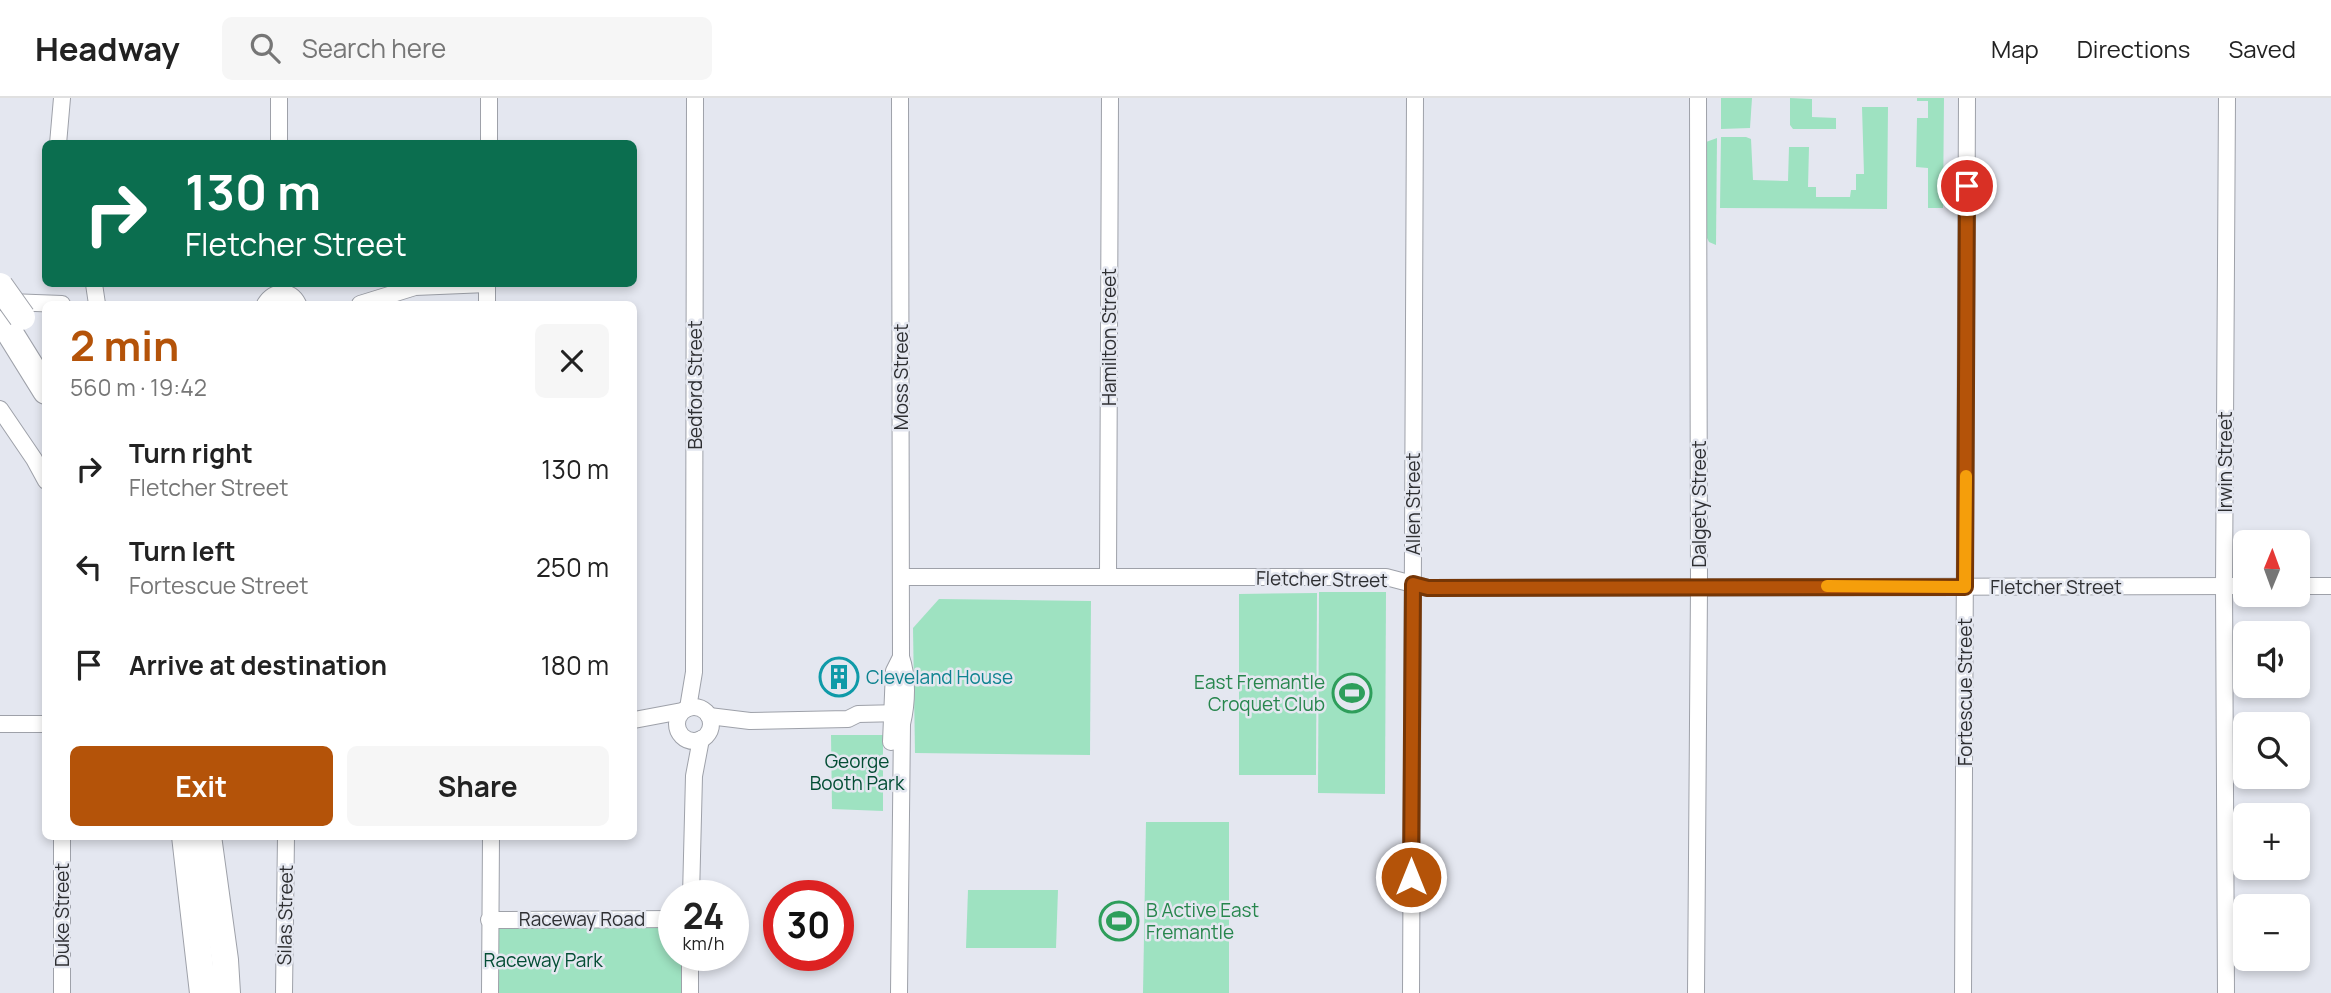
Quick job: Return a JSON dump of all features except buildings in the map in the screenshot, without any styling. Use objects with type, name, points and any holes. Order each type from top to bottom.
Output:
[{"type":"highway","points":[[0,286],[11,317],[42,383]]},
{"type":"highway","points":[[11,317],[42,352]]},
{"type":"highway","points":[[185,840],[203,993]]},
{"type":"highway","points":[[209,840],[228,993]]},
{"type":"street","points":[[58,140],[62,98]]},
{"type":"street","points":[[279,98],[279,140]]},
{"type":"street","points":[[489,98],[489,140]]},
{"type":"street","name":"Bedford Street","points":[[695,98],[695,711]]},
{"type":"street","name":"Moss Street","points":[[899,993],[897,719],[894,671],[901,657],[902,577],[900,98]]},
{"type":"street","name":"Hamilton Street","points":[[1108,577],[1110,98]]},
{"type":"street","name":"Allen Street","points":[[1411,993],[1415,98]]},
{"type":"street","name":"Dalgety Street","points":[[1696,993],[1698,98]]},
{"type":"street","name":"Fortescue Street","points":[[1964,993],[1967,98]]},
{"type":"street","name":"Irwin Street","points":[[2226,993],[2224,586],[2227,98]]},
{"type":"street","points":[[371,301],[415,287]]},
{"type":"street","points":[[438,287],[487,291]]},
{"type":"street","points":[[268,298],[282,293],[296,298]]},
{"type":"street","points":[[0,302],[42,303]]},
{"type":"street","points":[[0,409],[42,474]]},
{"type":"street","name":"Fletcher Street","points":[[902,577],[1386,577],[1428,588],[2233,586]]},
{"type":"street","points":[[2310,586],[2331,586]]},
{"type":"street","points":[[637,721],[695,711],[750,721],[848,719],[857,724],[897,719]]},
{"type":"street","points":[[693,736],[711,725],[695,711]]},
{"type":"street","points":[[691,880],[693,736],[677,721],[695,711]]},
{"type":"street","name":"Moss Street","points":[[890,993],[897,719]]},
{"type":"street","points":[[637,722],[693,736],[750,721]]},
{"type":"street","points":[[0,724],[42,724]]},
{"type":"street","name":"Duke Street","points":[[62,840],[62,993]]},
{"type":"street","name":"Silas Street","points":[[284,993],[286,840]]},
{"type":"street","points":[[490,993],[491,840]]},
{"type":"street","name":"Raceway Road","points":[[489,920],[658,919]]},
{"type":"street","points":[[690,971],[690,993]]},
{"type":"green space","points":[[1721,98],[1752,98],[1750,128],[1721,129]]},
{"type":"green space","points":[[1790,98],[1812,99],[1812,117],[1836,118],[1836,129],[1793,129],[1790,125]]},
{"type":"green space","points":[[1917,98],[1944,98],[1943,208],[1928,208],[1928,168],[1916,167],[1917,118],[1928,118],[1928,101],[1917,101]]},
{"type":"green space","points":[[1862,107],[1888,107],[1887,209],[1720,208],[1721,137],[1751,139],[1753,180],[1788,181],[1789,147],[1809,147],[1808,187],[1816,187],[1816,197],[1850,197],[1851,190],[1856,190],[1856,174],[1864,174]]},
{"type":"green space","points":[[1717,138],[1716,245],[1709,242],[1706,236],[1706,142]]},
{"type":"green space","name":"East Fremantle Croquet Club","points":[[1319,592],[1386,592],[1385,794],[1318,793]]},
{"type":"green space","points":[[1317,593],[1316,775],[1239,775],[1239,594]]},
{"type":"green space","points":[[939,599],[1091,601],[1090,755],[915,753],[913,628]]},
{"type":"green space","name":"George Booth Park","points":[[831,735],[883,735],[883,811],[832,809]]},
{"type":"green space","points":[[1146,822],[1229,822],[1229,993],[1143,993]]},
{"type":"green space","points":[[968,890],[1058,890],[1056,948],[966,948]]},
{"type":"green space","name":"Raceway Park","points":[[494,925],[658,928],[658,971],[682,971],[683,993],[493,993]]},
{"type":"slow traffic","points":[[1827,586],[1965,587],[1966,476]]},
{"type":"place","name":"Cleveland House","points":[[839,677]]},
{"type":"place","name":"East Fremantle Croquet Club","points":[[1352,693]]},
{"type":"place","name":"B Active East Fremantle","points":[[1119,921]]},
{"type":"route","points":[[1411,877],[1413,584],[1428,588],[1965,587],[1967,186]]}]
